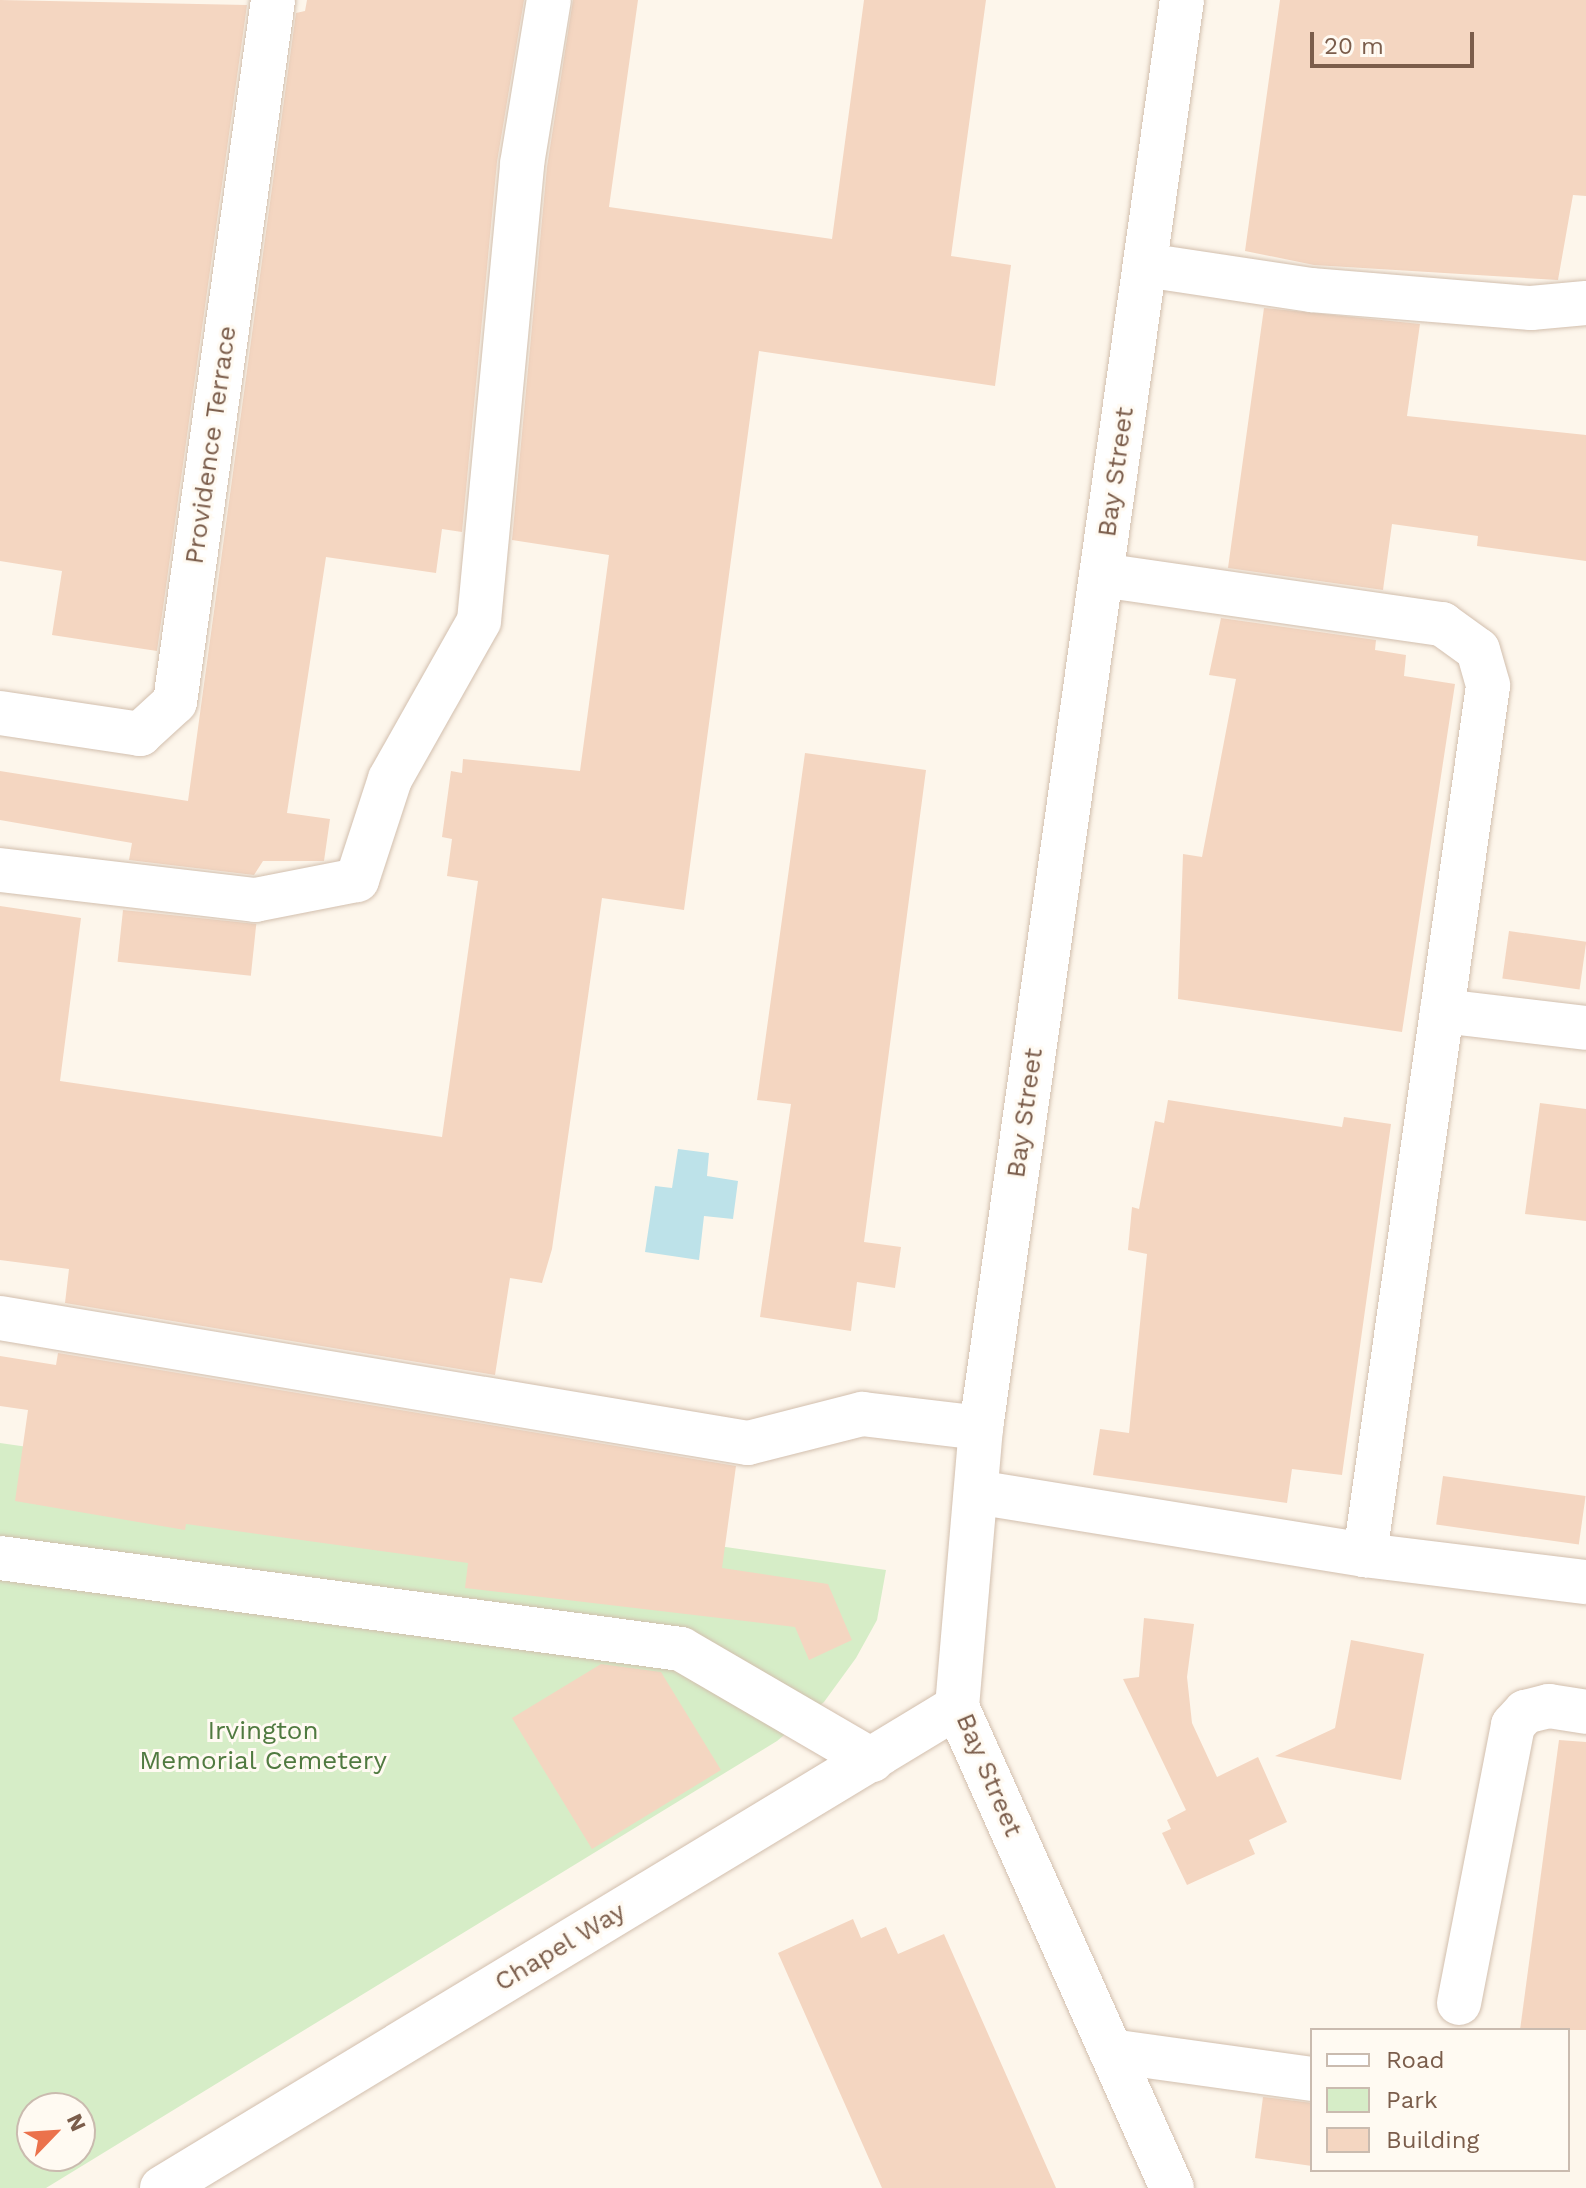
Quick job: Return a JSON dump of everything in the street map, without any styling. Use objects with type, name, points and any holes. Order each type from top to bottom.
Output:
[{"type":"street","name":"Providence Terrace","points":[[0,713],[140,734],[175,702],[273,0]]},
{"type":"street","points":[[0,870],[255,900],[357,880],[390,779],[479,621],[522,164],[549,0]]},
{"type":"street","name":"Bay Street","points":[[1172,2188],[957,1707],[981,1428],[1182,0]]},
{"type":"street","points":[[1145,265],[1311,290],[1531,308],[1586,303]]},
{"type":"street","points":[[1101,575],[1442,624],[1478,650],[1488,686],[1365,1555]]},
{"type":"street","points":[[1442,1011],[1586,1028]]},
{"type":"street","points":[[0,1318],[748,1443],[862,1414],[981,1428]]},
{"type":"street","points":[[976,1492],[1365,1555],[1586,1582]]},
{"type":"street","points":[[0,1558],[681,1649],[872,1760]]},
{"type":"street","points":[[1459,2003],[1513,1725],[1525,1712],[1549,1706],[1586,1712]]},
{"type":"street","name":"Chapel Way","points":[[162,2188],[205,2176],[957,1707]]},
{"type":"street","points":[[1111,2051],[1310,2079]]},
{"type":"green space","name":"Irvington Memorial Cemetery","points":[[0,1443],[886,1570],[877,1620],[856,1658],[824,1702],[777,1741],[96,2157],[96,2092],[16,2092],[16,2172],[72,2172],[46,2188],[0,2188]]},
{"type":"water","points":[[678,1149],[709,1153],[707,1176],[738,1181],[733,1219],[704,1216],[699,1260],[645,1252],[655,1186],[672,1188]]},
{"type":"building","points":[[0,0],[247,5],[157,651],[52,635],[62,571],[0,561]]},
{"type":"building","points":[[307,0],[524,0],[497,162],[462,532],[442,529],[436,573],[326,557],[287,813],[330,819],[324,861],[263,861],[254,875],[129,860],[132,843],[0,820],[0,771],[188,801],[296,13],[305,11]]},
{"type":"building","points":[[573,0],[638,0],[609,207],[832,239],[864,0],[986,0],[951,256],[1011,265],[995,386],[759,351],[684,910],[602,898],[552,1249],[542,1283],[510,1278],[495,1375],[65,1303],[69,1269],[0,1260],[0,906],[81,918],[60,1081],[442,1137],[478,881],[447,876],[452,839],[442,837],[451,771],[462,773],[463,759],[580,771],[609,555],[512,540],[547,167]]},
{"type":"building","points":[[1280,0],[1586,0],[1586,196],[1573,195],[1558,280],[1314,265],[1245,251]]},
{"type":"building","points":[[1264,308],[1420,324],[1407,416],[1586,435],[1586,561],[1477,546],[1478,536],[1392,524],[1383,590],[1228,568]]},
{"type":"building","points":[[1221,618],[1376,640],[1375,650],[1406,655],[1404,676],[1455,684],[1402,1032],[1178,999],[1183,854],[1202,857],[1236,679],[1209,675]]},
{"type":"building","points":[[805,753],[926,770],[864,1242],[901,1247],[895,1288],[857,1282],[851,1331],[760,1317],[791,1104],[757,1100]]},
{"type":"building","points":[[123,910],[256,924],[251,976],[118,962]]},
{"type":"building","points":[[1509,931],[1586,942],[1580,989],[1502,979]]},
{"type":"building","points":[[1168,1100],[1342,1127],[1344,1117],[1391,1124],[1342,1475],[1292,1469],[1287,1503],[1093,1475],[1100,1429],[1129,1433],[1147,1254],[1128,1250],[1132,1207],[1139,1209],[1155,1121],[1164,1123]]},
{"type":"building","points":[[1540,1103],[1586,1109],[1586,1221],[1525,1214]]},
{"type":"building","points":[[58,1353],[736,1466],[722,1568],[828,1584],[852,1640],[809,1660],[795,1627],[465,1588],[468,1563],[186,1524],[185,1530],[15,1501],[28,1410],[0,1406],[0,1356],[56,1365]]},
{"type":"building","points":[[1443,1476],[1586,1496],[1579,1545],[1436,1525]]},
{"type":"building","points":[[1144,1618],[1194,1624],[1187,1677],[1192,1723],[1217,1777],[1258,1757],[1287,1822],[1249,1840],[1255,1854],[1187,1885],[1162,1833],[1171,1829],[1167,1820],[1186,1810],[1123,1679],[1139,1677]]},
{"type":"building","points":[[1351,1640],[1424,1654],[1401,1780],[1275,1756],[1335,1728]]},
{"type":"building","points":[[601,1664],[661,1672],[721,1770],[592,1849],[512,1718]]},
{"type":"building","points":[[1559,1740],[1586,1742],[1586,2030],[1520,2028]]},
{"type":"building","points":[[853,1919],[861,1938],[886,1927],[898,1954],[944,1934],[1056,2188],[882,2188],[778,1953]]},
{"type":"building","points":[[1263,2097],[1310,2103],[1310,2166],[1255,2158]]}]
